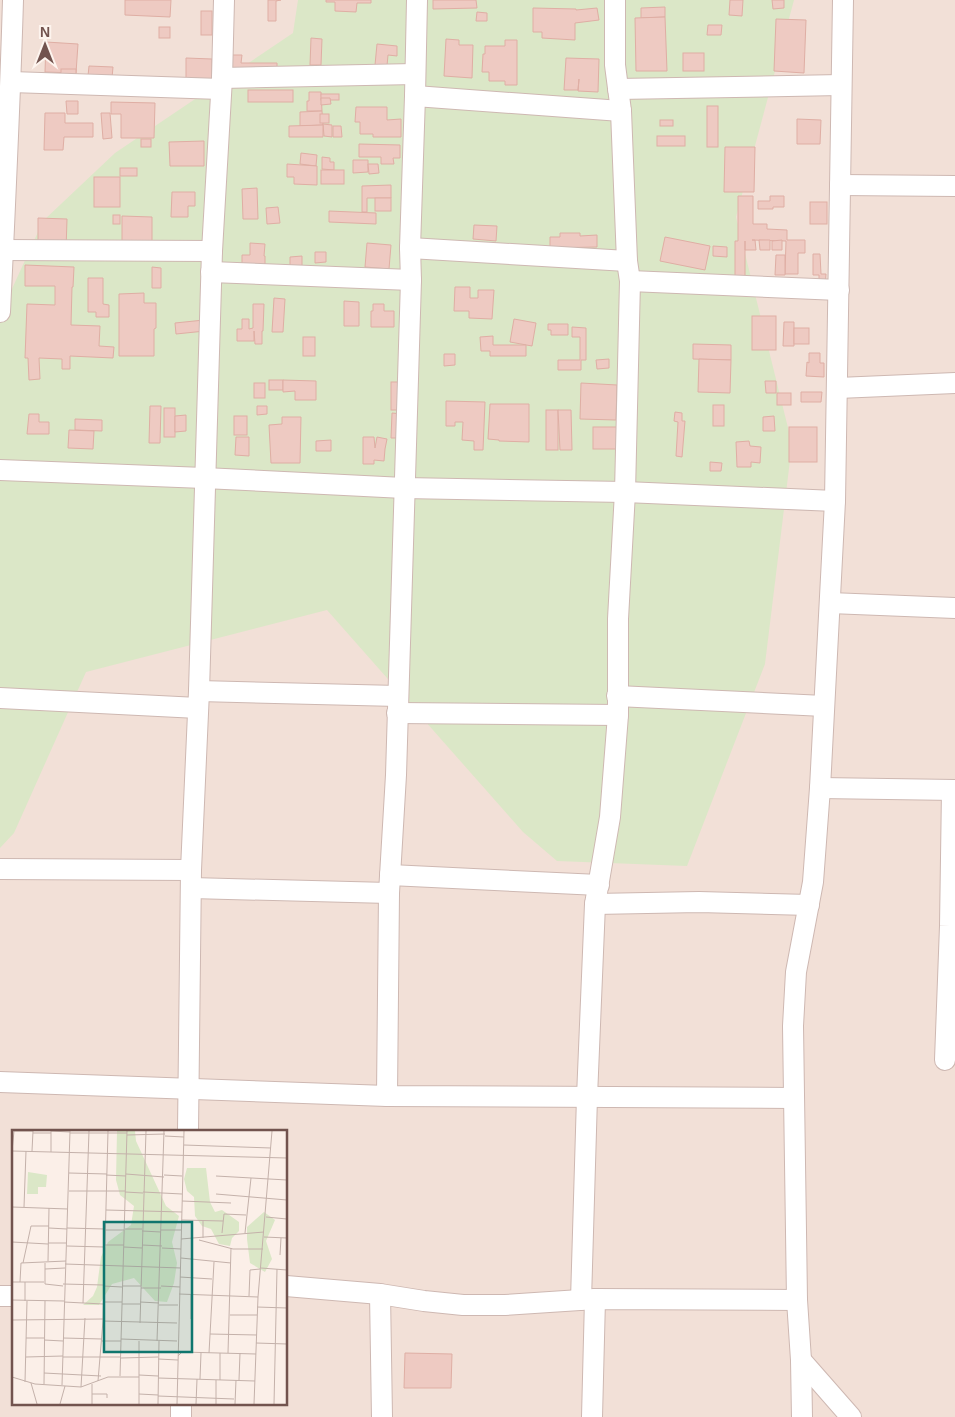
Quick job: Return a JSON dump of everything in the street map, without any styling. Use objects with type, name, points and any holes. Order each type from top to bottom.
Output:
[{"type":"street","points":[[0,312],[7,75],[13,0]]},
{"type":"street","points":[[188,1130],[191,879],[211,272],[222,84],[224,0]]},
{"type":"street","points":[[387,1096],[390,884],[396,775],[411,280],[410,248],[416,0]]},
{"type":"street","points":[[592,1417],[588,1300],[587,1097],[597,894],[610,817],[618,705],[618,619],[625,492],[630,281],[626,261],[622,110],[614,65],[614,0]]},
{"type":"street","points":[[802,1417],[793,1026],[796,972],[813,882],[820,788],[835,501],[843,0]]},
{"type":"street","points":[[7,75],[222,84],[415,74]]},
{"type":"street","points":[[618,89],[841,85]]},
{"type":"street","points":[[415,96],[622,110]]},
{"type":"street","points":[[840,185],[955,186]]},
{"type":"street","points":[[410,248],[626,261]]},
{"type":"street","points":[[2,250],[212,251]]},
{"type":"street","points":[[211,272],[411,280]]},
{"type":"street","points":[[630,281],[839,290]]},
{"type":"street","points":[[838,388],[955,383]]},
{"type":"street","points":[[0,470],[404,488],[625,492],[835,501]]},
{"type":"street","points":[[830,603],[955,608]]},
{"type":"street","points":[[0,698],[198,699],[398,705],[824,706]]},
{"type":"street","points":[[820,788],[953,790],[945,1060]]},
{"type":"street","points":[[0,869],[191,879],[390,884],[597,894],[699,902],[809,905]]},
{"type":"street","points":[[0,1082],[387,1096],[794,1098]]},
{"type":"street","points":[[288,1286],[380,1294],[462,1305],[505,1305],[588,1300],[798,1300]]},
{"type":"street","points":[[380,1294],[382,1417]]},
{"type":"street","points":[[801,1360],[851,1417]]},
{"type":"street","points":[[181,1404],[181,1417]]},
{"type":"shaded area","points":[[0,0],[955,0],[955,1417],[0,1417]]},
{"type":"green space","points":[[298,0],[794,0],[736,217],[792,444],[765,664],[687,866],[557,861],[523,832],[327,610],[86,672],[14,833],[0,848],[0,315],[43,221],[115,153],[293,33]]},
{"type":"building","points":[[125,0],[171,0],[170,17],[125,15]]},
{"type":"building","points":[[268,0],[281,0],[276,1],[276,21],[268,21]]},
{"type":"building","points":[[326,0],[371,0],[371,3],[357,3],[356,12],[335,11],[335,2],[326,2]]},
{"type":"building","points":[[433,0],[476,0],[477,8],[433,9]]},
{"type":"building","points":[[730,0],[743,0],[742,16],[729,15]]},
{"type":"building","points":[[772,0],[784,0],[784,8],[773,9]]},
{"type":"building","points":[[665,7],[665,17],[641,18],[641,8]]},
{"type":"building","points":[[533,8],[576,10],[597,8],[599,20],[575,23],[575,40],[542,38],[542,32],[533,32]]},
{"type":"building","points":[[201,11],[212,11],[212,35],[201,35]]},
{"type":"building","points":[[477,12],[487,13],[487,21],[476,21]]},
{"type":"building","points":[[665,17],[667,71],[636,71],[635,18]]},
{"type":"building","points":[[776,19],[806,20],[804,73],[774,71]]},
{"type":"building","points":[[708,25],[722,25],[721,35],[707,35]]},
{"type":"building","points":[[159,27],[170,27],[170,38],[159,38]]},
{"type":"building","points":[[311,38],[322,39],[321,65],[310,65]]},
{"type":"building","points":[[446,39],[459,40],[459,45],[473,45],[472,78],[444,76]]},
{"type":"building","points":[[505,40],[517,40],[517,85],[505,85],[505,81],[489,81],[489,72],[482,72],[485,46],[505,46]]},
{"type":"building","points":[[46,42],[78,44],[76,73],[45,72]]},
{"type":"building","points":[[377,44],[397,46],[397,56],[388,55],[387,66],[375,65]]},
{"type":"building","points":[[683,53],[704,53],[704,71],[683,71]]},
{"type":"building","points":[[232,55],[242,55],[241,63],[277,63],[277,75],[231,73]]},
{"type":"building","points":[[186,58],[212,59],[212,80],[186,80]]},
{"type":"building","points":[[566,58],[599,59],[598,92],[578,91],[579,79],[578,90],[564,90]]},
{"type":"building","points":[[89,66],[113,67],[112,78],[88,76]]},
{"type":"building","points":[[61,69],[76,69],[76,78],[61,78]]},
{"type":"building","points":[[248,90],[293,90],[293,102],[248,102]]},
{"type":"building","points":[[309,92],[321,92],[322,111],[307,111]]},
{"type":"building","points":[[321,94],[339,94],[339,100],[321,100]]},
{"type":"building","points":[[321,98],[330,98],[331,104],[321,105]]},
{"type":"building","points":[[66,101],[78,101],[78,114],[67,114]]},
{"type":"building","points":[[111,102],[155,103],[154,138],[121,138],[121,114],[111,114]]},
{"type":"building","points":[[707,106],[718,106],[718,147],[707,147]]},
{"type":"building","points":[[356,107],[387,107],[387,120],[401,119],[401,137],[373,137],[373,134],[360,134],[360,122],[355,122]]},
{"type":"building","points":[[322,111],[323,125],[300,126],[300,112]]},
{"type":"building","points":[[45,113],[65,113],[65,123],[93,123],[93,137],[64,137],[63,150],[44,150]]},
{"type":"building","points":[[101,113],[110,113],[112,138],[103,139]]},
{"type":"building","points":[[320,114],[329,114],[329,123],[320,123]]},
{"type":"building","points":[[797,119],[821,120],[820,144],[797,144]]},
{"type":"building","points":[[660,120],[673,120],[673,126],[660,126]]},
{"type":"building","points":[[323,124],[332,125],[332,137],[324,136]]},
{"type":"building","points":[[323,125],[323,137],[289,137],[289,126]]},
{"type":"building","points":[[333,126],[341,126],[342,137],[333,137]]},
{"type":"building","points":[[657,136],[685,136],[685,146],[657,146]]},
{"type":"building","points":[[141,139],[151,139],[151,147],[141,147]]},
{"type":"building","points":[[204,141],[204,166],[170,166],[169,142]]},
{"type":"building","points":[[359,144],[400,145],[400,158],[393,158],[394,164],[381,164],[381,157],[359,157]]},
{"type":"building","points":[[725,147],[755,147],[754,192],[724,192]]},
{"type":"building","points":[[301,153],[317,155],[316,166],[300,164]]},
{"type":"building","points":[[322,157],[330,158],[330,162],[334,162],[334,170],[322,169]]},
{"type":"building","points":[[353,160],[368,160],[368,172],[353,173]]},
{"type":"building","points":[[287,164],[317,166],[317,185],[294,184],[294,177],[287,177]]},
{"type":"building","points":[[368,164],[378,164],[379,173],[369,174]]},
{"type":"building","points":[[120,168],[137,168],[137,176],[120,176]]},
{"type":"building","points":[[321,170],[344,170],[344,184],[321,184]]},
{"type":"building","points":[[94,177],[120,177],[120,207],[94,207]]},
{"type":"building","points":[[391,185],[391,198],[367,198],[367,212],[362,212],[362,186]]},
{"type":"building","points":[[257,188],[258,219],[243,219],[242,189]]},
{"type":"building","points":[[172,192],[195,192],[195,206],[188,206],[188,217],[171,217]]},
{"type":"building","points":[[738,196],[753,196],[753,224],[767,224],[767,229],[787,230],[787,240],[805,240],[805,253],[798,253],[798,274],[785,274],[786,241],[755,240],[756,250],[745,250],[745,285],[735,285],[735,241],[738,241]]},
{"type":"building","points":[[770,196],[784,196],[784,207],[758,209],[758,201],[770,201]]},
{"type":"building","points":[[375,198],[391,198],[391,211],[375,211]]},
{"type":"building","points":[[810,202],[827,202],[827,224],[810,224]]},
{"type":"building","points":[[278,207],[280,223],[267,224],[266,208]]},
{"type":"building","points":[[329,211],[376,213],[376,224],[329,222]]},
{"type":"building","points":[[113,215],[120,215],[120,224],[113,224]]},
{"type":"building","points":[[122,216],[152,217],[152,253],[122,253]]},
{"type":"building","points":[[38,218],[67,219],[66,250],[38,250]]},
{"type":"building","points":[[474,225],[497,226],[496,241],[473,239]]},
{"type":"building","points":[[560,233],[580,233],[580,236],[597,235],[597,247],[550,248],[550,237],[560,237]]},
{"type":"building","points":[[665,237],[710,246],[705,270],[660,261]]},
{"type":"building","points":[[759,240],[770,240],[770,250],[760,250]]},
{"type":"building","points":[[782,240],[782,250],[772,250],[772,241]]},
{"type":"building","points":[[250,243],[265,244],[265,266],[242,265],[242,255],[250,255]]},
{"type":"building","points":[[367,243],[391,245],[389,269],[365,267]]},
{"type":"building","points":[[713,246],[727,247],[727,257],[713,256]]},
{"type":"building","points":[[315,252],[326,252],[326,262],[315,263]]},
{"type":"building","points":[[813,254],[820,254],[821,274],[826,274],[825,287],[819,287],[819,275],[813,275]]},
{"type":"building","points":[[776,255],[785,255],[785,275],[775,275]]},
{"type":"building","points":[[302,256],[302,269],[290,270],[290,257]]},
{"type":"building","points":[[25,265],[74,267],[71,325],[100,326],[99,346],[114,347],[113,358],[70,356],[70,369],[62,369],[62,359],[39,358],[40,379],[29,380],[28,358],[25,358],[27,304],[55,305],[55,286],[25,286]]},
{"type":"building","points":[[152,267],[161,268],[161,288],[152,288]]},
{"type":"building","points":[[88,278],[103,278],[103,304],[109,305],[109,317],[96,317],[96,312],[88,312]]},
{"type":"building","points":[[455,287],[470,287],[470,298],[478,298],[478,290],[494,290],[492,319],[469,318],[469,311],[454,311]]},
{"type":"building","points":[[144,293],[144,303],[156,303],[154,356],[119,356],[119,294]]},
{"type":"building","points":[[274,298],[285,299],[283,332],[272,332]]},
{"type":"building","points":[[344,301],[359,302],[359,326],[344,326]]},
{"type":"building","points":[[253,304],[264,304],[262,344],[255,344],[254,331],[254,341],[237,341],[237,329],[242,329],[242,319],[249,319],[249,329],[253,328]]},
{"type":"building","points":[[373,304],[384,304],[384,311],[394,311],[394,327],[371,327]]},
{"type":"building","points":[[752,316],[776,316],[776,350],[752,350]]},
{"type":"building","points":[[514,319],[536,323],[532,346],[510,342]]},
{"type":"building","points":[[204,320],[205,331],[176,334],[175,323]]},
{"type":"building","points":[[784,322],[794,322],[794,346],[783,346]]},
{"type":"building","points":[[548,324],[568,324],[568,335],[551,335],[551,330],[548,330]]},
{"type":"building","points":[[572,327],[586,328],[586,360],[581,360],[581,370],[558,370],[558,360],[580,360],[580,337],[572,337]]},
{"type":"building","points":[[794,328],[809,328],[809,344],[794,344]]},
{"type":"building","points":[[493,336],[493,345],[526,345],[526,356],[490,356],[490,351],[481,351],[480,337]]},
{"type":"building","points":[[303,337],[315,337],[315,356],[303,356]]},
{"type":"building","points":[[693,344],[731,345],[731,360],[693,359]]},
{"type":"building","points":[[809,353],[820,353],[820,363],[824,363],[824,377],[806,376]]},
{"type":"building","points":[[444,354],[455,354],[455,365],[444,366]]},
{"type":"building","points":[[609,359],[609,368],[597,369],[596,360]]},
{"type":"building","points":[[699,359],[731,360],[730,393],[698,392]]},
{"type":"building","points":[[269,380],[283,380],[283,390],[269,390]]},
{"type":"building","points":[[283,380],[316,381],[316,400],[295,400],[295,391],[283,392]]},
{"type":"building","points":[[765,381],[776,381],[776,393],[766,393]]},
{"type":"building","points":[[391,382],[403,382],[403,410],[391,410]]},
{"type":"building","points":[[254,383],[265,383],[265,398],[254,398]]},
{"type":"building","points":[[581,383],[617,385],[616,420],[580,419]]},
{"type":"building","points":[[801,392],[822,392],[821,402],[801,402]]},
{"type":"building","points":[[777,393],[791,393],[791,405],[777,405]]},
{"type":"building","points":[[446,401],[485,402],[483,450],[474,450],[474,441],[462,440],[463,422],[455,422],[455,426],[446,426]]},
{"type":"building","points":[[490,404],[529,404],[529,442],[488,439]]},
{"type":"building","points":[[713,405],[724,405],[724,426],[713,426]]},
{"type":"building","points":[[150,406],[161,406],[160,443],[149,443]]},
{"type":"building","points":[[257,406],[267,406],[267,414],[257,415]]},
{"type":"building","points":[[164,408],[175,408],[175,437],[164,437]]},
{"type":"building","points":[[546,410],[558,410],[558,450],[546,450]]},
{"type":"building","points":[[558,410],[571,410],[572,450],[560,450]]},
{"type":"building","points":[[675,412],[682,413],[682,421],[685,421],[682,457],[676,456],[678,422],[674,421]]},
{"type":"building","points":[[392,413],[402,414],[401,438],[391,438]]},
{"type":"building","points":[[29,414],[39,414],[39,422],[49,422],[49,434],[27,434]]},
{"type":"building","points":[[186,415],[186,431],[175,432],[175,416]]},
{"type":"building","points":[[234,416],[247,416],[247,435],[234,435]]},
{"type":"building","points":[[774,416],[775,431],[763,431],[763,417]]},
{"type":"building","points":[[282,417],[301,417],[300,463],[271,463],[269,425],[282,424]]},
{"type":"building","points":[[75,419],[102,420],[102,431],[75,430]]},
{"type":"building","points":[[593,427],[617,427],[617,449],[593,449]]},
{"type":"building","points":[[789,427],[817,427],[817,462],[789,462]]},
{"type":"building","points":[[69,430],[94,431],[93,449],[68,448]]},
{"type":"building","points":[[236,437],[249,437],[249,456],[235,455]]},
{"type":"building","points":[[363,437],[374,437],[375,448],[377,437],[387,439],[384,461],[374,460],[374,464],[363,464]]},
{"type":"building","points":[[331,440],[331,451],[316,451],[316,441]]},
{"type":"building","points":[[749,441],[750,446],[761,447],[760,463],[751,462],[751,467],[737,467],[736,442]]},
{"type":"building","points":[[710,462],[722,463],[721,471],[710,471]]},
{"type":"building","points":[[405,1353],[452,1354],[451,1388],[404,1388]]}]
